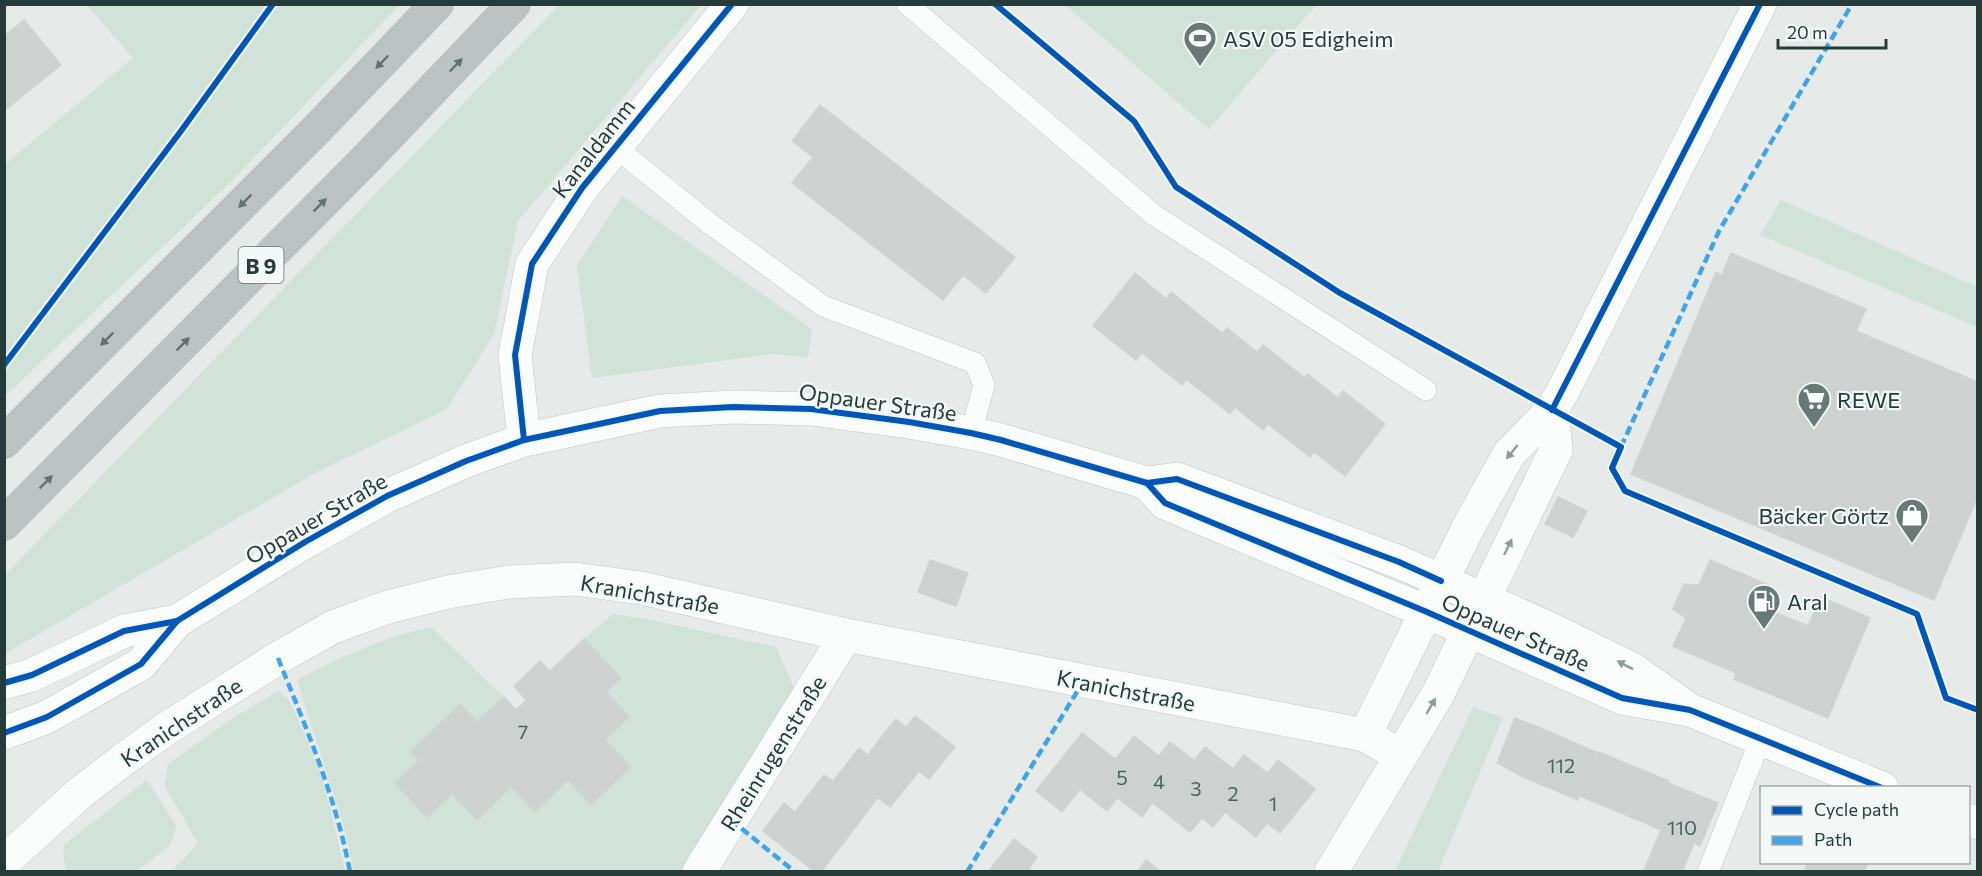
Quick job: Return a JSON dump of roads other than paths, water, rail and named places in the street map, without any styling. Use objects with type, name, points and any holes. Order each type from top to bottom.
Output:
[{"type":"highway","name":"B 9","points":[[4,442],[318,128],[437,4]]},
{"type":"highway","name":"B 9","points":[[4,524],[371,154],[514,4]]},
{"type":"street","name":"Kanaldamm","points":[[524,440],[515,356],[532,264],[582,188],[732,4]]},
{"type":"street","points":[[1365,735],[1441,581],[1509,454],[1552,410],[1760,4]]},
{"type":"street","name":"Oppauer Straße","points":[[4,733],[47,717],[141,664],[177,621],[304,542],[387,496],[466,461],[524,440],[660,411],[733,407],[811,409],[909,422],[1001,440],[1148,483],[1177,479],[1399,562],[1482,599],[1632,669],[1690,710]]},
{"type":"street","points":[[1331,872],[1439,692],[1556,450],[1552,410]]},
{"type":"street","name":"Oppauer Straße","points":[[1148,483],[1165,503],[1427,612],[1623,698],[1690,710],[1877,786]]},
{"type":"street","name":"Kranichstraße","points":[[4,862],[80,793],[169,727],[278,658],[333,627],[388,607],[448,592],[509,582],[575,579],[641,588],[846,636],[1365,735],[1401,756]]},
{"type":"street","name":"Oppauer Straße","points":[[4,683],[32,675],[124,631],[177,621]]},
{"type":"street","name":"Rheinrugenstraße","points":[[699,872],[846,636]]},
{"type":"lane","points":[[907,4],[1154,215],[1426,390]]},
{"type":"lane","points":[[615,147],[709,223],[823,306],[975,363],[984,385],[970,433]]},
{"type":"lane","points":[[1708,872],[1761,738]]},
{"type":"place","name":"ASV 05 Edigheim","points":[[1200,67]]},
{"type":"place","name":"REWE","points":[[1814,428]]},
{"type":"place","name":"Bäcker Görtz","points":[[1912,544]]},
{"type":"place","name":"Aral","points":[[1764,630]]}]
